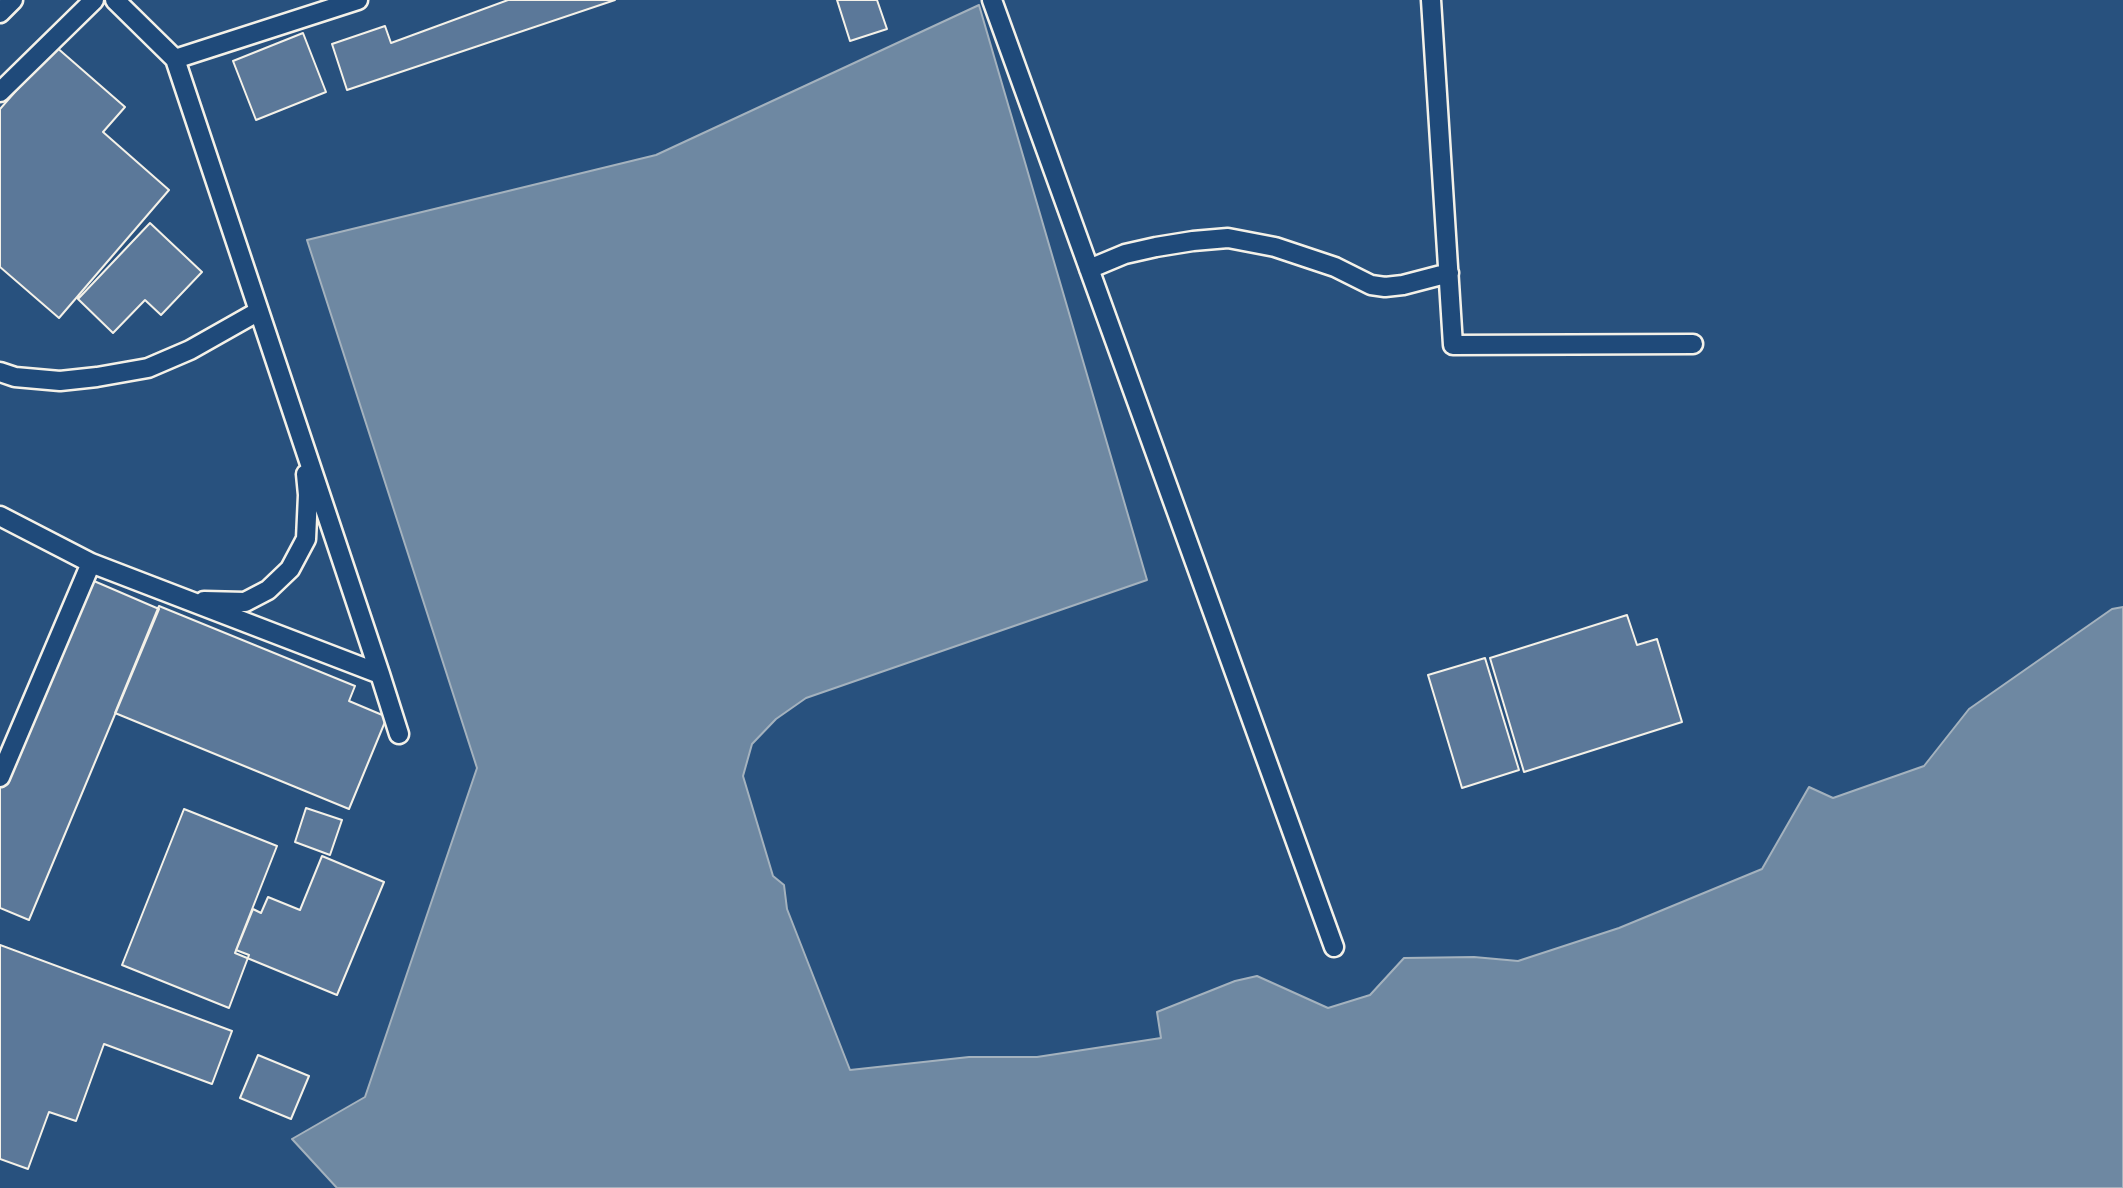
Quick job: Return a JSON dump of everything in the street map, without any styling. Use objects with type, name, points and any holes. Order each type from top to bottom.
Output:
[{"type":"lane","points":[[0,13],[13,0]]},
{"type":"lane","points":[[0,92],[94,0]]},
{"type":"lane","points":[[115,0],[175,59],[399,734]]},
{"type":"lane","points":[[175,59],[358,0]]},
{"type":"lane","points":[[992,0],[1335,947]]},
{"type":"lane","points":[[1431,0],[1453,345],[1693,344]]},
{"type":"lane","points":[[1089,269],[1125,254],[1156,247],[1228,238],[1275,247],[1335,267],[1371,285],[1403,285],[1449,273]]},
{"type":"lane","points":[[0,372],[15,377],[60,381],[148,368],[190,350],[259,311]]},
{"type":"lane","points":[[190,600],[245,602],[268,590],[290,569],[306,539],[308,495],[303,443]]},
{"type":"lane","points":[[0,516],[91,563],[380,674]]},
{"type":"lane","points":[[0,776],[91,563]]},
{"type":"water","points":[[979,5],[1147,580],[806,698],[776,719],[752,744],[743,776],[773,876],[784,885],[787,909],[850,1070],[969,1057],[1037,1057],[1161,1038],[1157,1012],[1235,981],[1257,976],[1328,1008],[1370,995],[1404,958],[1474,957],[1518,961],[1619,928],[1762,869],[1809,787],[1833,798],[1924,766],[1969,709],[2112,609],[2123,607],[2123,1188],[337,1188],[292,1139],[365,1097],[477,768],[307,240],[656,155]]},
{"type":"building","points":[[508,0],[615,0],[347,90],[332,44],[385,26],[391,43]]},
{"type":"building","points":[[837,0],[877,0],[887,29],[850,41]]},
{"type":"building","points":[[303,33],[326,92],[256,120],[233,61]]},
{"type":"building","points":[[55,46],[125,107],[103,132],[169,190],[59,318],[0,267],[0,109]]},
{"type":"building","points":[[150,223],[202,272],[161,315],[145,300],[113,333],[78,299]]},
{"type":"building","points":[[87,578],[159,609],[29,920],[0,908],[0,788]]},
{"type":"building","points":[[159,606],[355,686],[349,701],[387,717],[349,809],[115,713]]},
{"type":"building","points":[[1627,615],[1637,645],[1657,639],[1682,722],[1524,772],[1490,658]]},
{"type":"building","points":[[1485,658],[1519,770],[1462,788],[1428,675]]},
{"type":"building","points":[[306,808],[342,820],[330,855],[295,842]]},
{"type":"building","points":[[184,809],[277,846],[236,950],[249,955],[229,1008],[122,965]]},
{"type":"building","points":[[322,856],[384,882],[337,995],[235,953],[253,909],[261,913],[268,897],[300,910]]},
{"type":"building","points":[[0,945],[232,1031],[212,1084],[104,1044],[76,1121],[49,1112],[28,1169],[0,1159]]},
{"type":"building","points":[[258,1055],[309,1076],[291,1119],[240,1098]]}]
